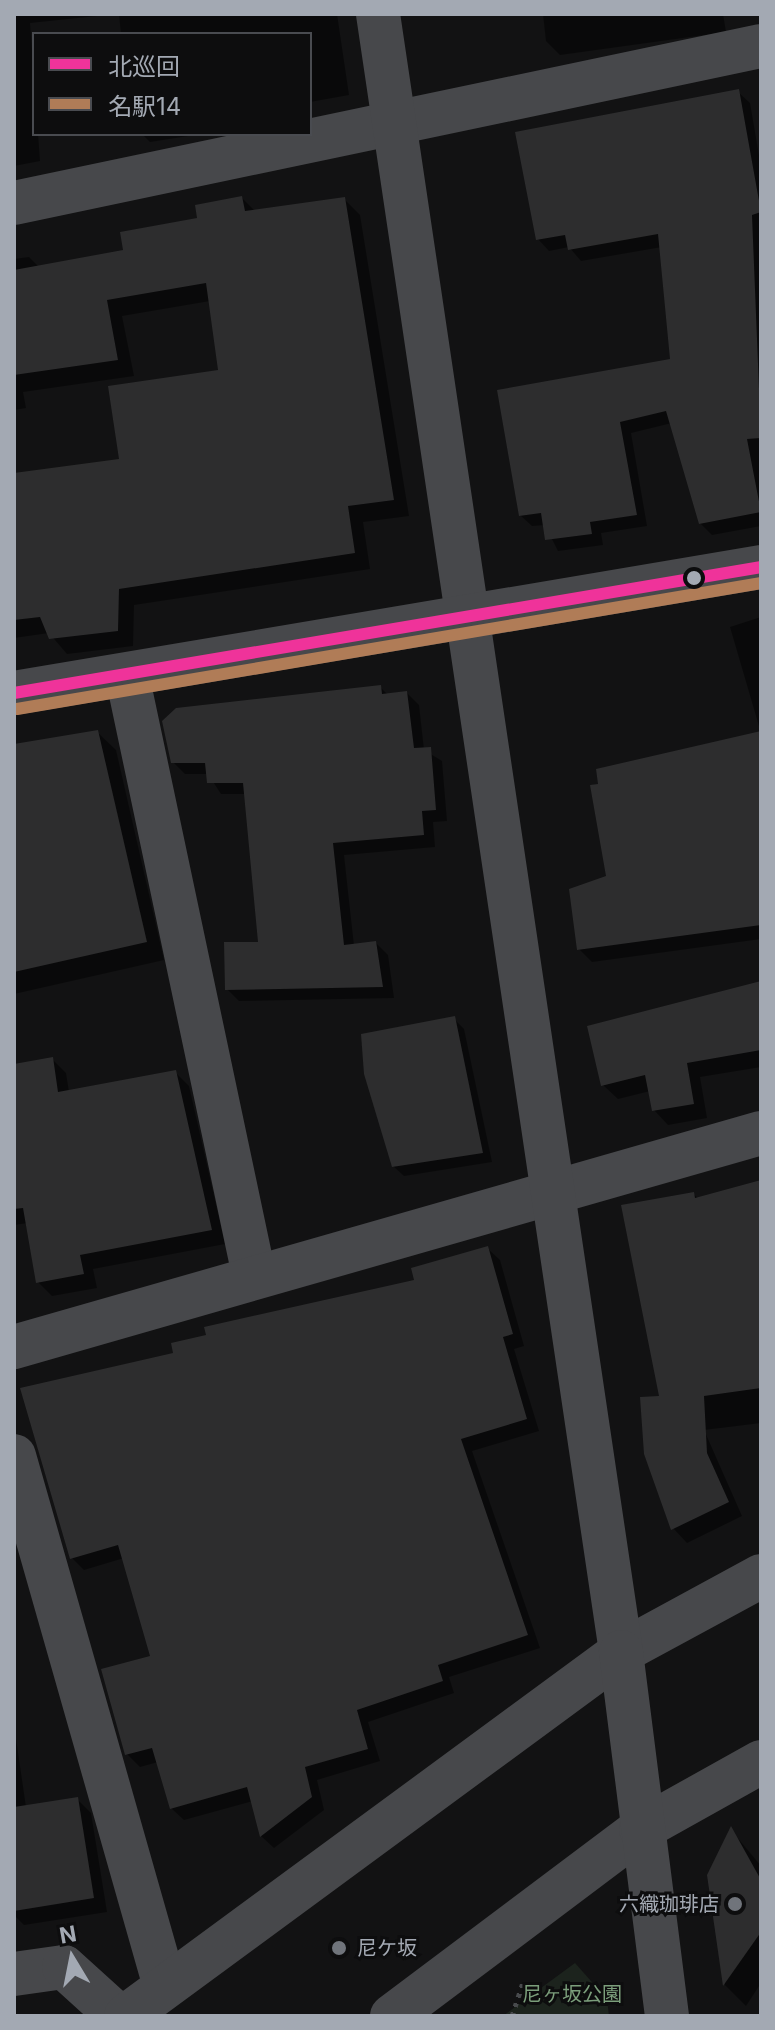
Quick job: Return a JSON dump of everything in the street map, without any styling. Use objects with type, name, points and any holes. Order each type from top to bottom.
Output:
[{"type":"street","points":[[378,14],[621,1652],[667,2016]]},
{"type":"street","points":[[14,203],[761,45],[757,14]]},
{"type":"street","points":[[14,693],[469,621],[761,567]]},
{"type":"street","points":[[127,675],[254,1275]]},
{"type":"street","points":[[14,1347],[254,1275],[761,1133]]},
{"type":"street","points":[[14,1456],[165,1986]]},
{"type":"street","points":[[126,2016],[621,1652],[761,1576]]},
{"type":"street","points":[[392,2016],[641,1829],[761,1762]]},
{"type":"street","points":[[14,1974],[64,1967],[118,2016]]},
{"type":"green space","name":"尼ヶ坂公園","points":[[575,1963],[607,1999],[609,2016],[503,2016]]},
{"type":"building","points":[[739,89],[761,212],[752,215],[761,438],[747,439],[761,512],[699,524],[666,411],[620,422],[637,515],[590,522],[592,534],[545,540],[541,513],[519,516],[497,390],[670,359],[658,234],[568,250],[565,235],[536,240],[515,132]]},
{"type":"building","points":[[242,196],[245,211],[345,197],[394,500],[348,506],[355,553],[119,589],[118,631],[49,639],[40,617],[14,620],[14,473],[119,459],[108,386],[218,370],[206,283],[107,300],[118,360],[14,375],[14,270],[123,250],[120,232],[197,218],[195,205]]},
{"type":"building","points":[[381,685],[382,694],[407,691],[414,748],[431,747],[436,810],[422,811],[424,835],[333,843],[344,945],[376,941],[383,987],[225,990],[224,942],[258,942],[243,783],[207,783],[205,763],[171,763],[162,721],[176,708]]},
{"type":"building","points":[[98,730],[147,942],[14,972],[14,744]]},
{"type":"building","points":[[761,731],[761,925],[577,950],[569,889],[606,876],[590,785],[598,784],[596,769]]},
{"type":"building","points":[[761,981],[761,1050],[687,1063],[694,1104],[652,1111],[645,1075],[601,1086],[587,1026]]},
{"type":"building","points":[[455,1016],[483,1153],[392,1167],[364,1074],[361,1034]]},
{"type":"building","points":[[53,1057],[58,1092],[176,1070],[212,1230],[80,1255],[84,1274],[36,1283],[23,1208],[14,1209],[14,1064]]},
{"type":"building","points":[[761,1180],[761,1388],[704,1396],[707,1453],[729,1502],[671,1530],[644,1454],[640,1397],[659,1396],[621,1205],[694,1192],[695,1198]]},
{"type":"building","points":[[488,1246],[513,1334],[503,1337],[527,1419],[461,1439],[528,1635],[438,1665],[443,1681],[357,1710],[368,1749],[305,1767],[312,1797],[260,1837],[247,1787],[170,1809],[152,1748],[125,1755],[101,1669],[150,1656],[118,1545],[70,1559],[20,1388],[173,1353],[171,1343],[206,1335],[204,1327],[414,1280],[411,1268]]},
{"type":"building","points":[[78,1797],[94,1898],[14,1911],[14,1807]]},
{"type":"building","points":[[731,1826],[761,1880],[761,1932],[723,1986],[707,1875]]},
{"type":"transit line","name":"北巡回","points":[[14,693],[761,567]]},
{"type":"transit line","name":"名駅14","points":[[17,709],[761,583]]},
{"type":"place","name":"六織珈琲店","points":[[735,1904]]},
{"type":"place","name":"尼ケ坂","points":[[339,1948]]}]
